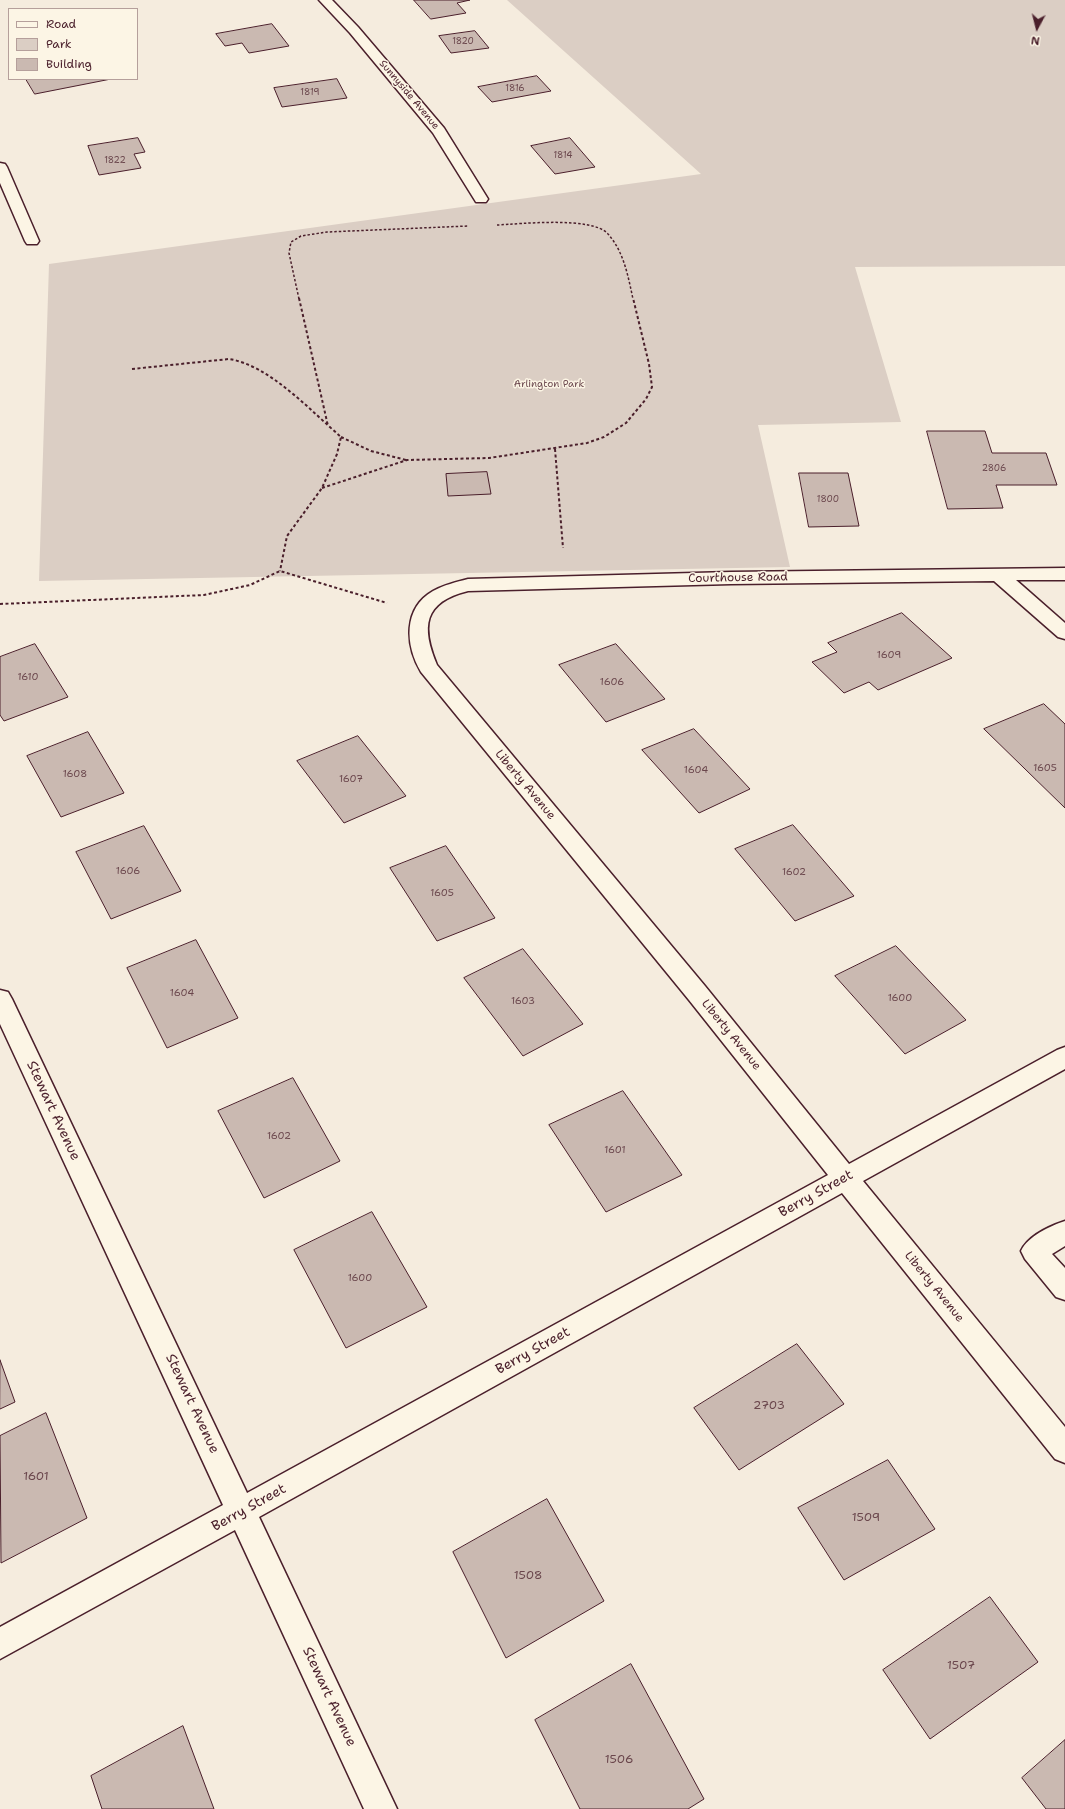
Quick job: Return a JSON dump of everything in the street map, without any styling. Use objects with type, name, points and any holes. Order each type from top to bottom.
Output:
[{"type":"street","name":"Sunnyside Avenue","points":[[325,0],[354,30],[440,131],[481,199]]},
{"type":"street","points":[[0,167],[32,241]]},
{"type":"street","name":"Courthouse Road","points":[[422,614],[432,598],[451,589],[468,585],[1065,574]]},
{"type":"street","points":[[999,575],[1065,633]]},
{"type":"street","name":"Liberty Avenue","points":[[422,614],[418,638],[428,667],[697,993],[1065,1449]]},
{"type":"street","name":"Stewart Avenue","points":[[0,999],[243,1512],[381,1809]]},
{"type":"street","name":"Berry Street","points":[[0,1644],[243,1512],[1065,1057]]},
{"type":"street","points":[[1065,1232],[1034,1251],[1065,1288]]},
{"type":"path","points":[[132,369],[229,359],[242,360],[269,376],[341,437],[371,451],[407,460],[489,458],[555,449],[587,443],[604,437],[626,423],[646,399],[652,386],[649,364],[624,261],[615,243],[607,232],[596,227],[568,222],[492,225]]},
{"type":"path","points":[[328,426],[289,252],[291,242],[301,236],[327,232],[469,226]]},
{"type":"path","points":[[280,571],[287,536],[322,488],[338,454],[341,437]]},
{"type":"path","points":[[555,449],[566,582]]},
{"type":"path","points":[[322,488],[407,460]]},
{"type":"path","points":[[0,604],[204,595],[250,585],[280,571],[422,614]]},
{"type":"green space","name":"Arlington Park","points":[[507,0],[1065,0],[1065,266],[855,267],[901,422],[758,425],[790,567],[39,581],[49,264],[701,174]]},
{"type":"building","points":[[414,0],[470,0],[457,3],[466,13],[431,19]]},
{"type":"building","points":[[272,24],[289,46],[249,53],[242,43],[225,46],[216,34]]},
{"type":"building","points":[[475,31],[489,48],[451,53],[439,36]]},
{"type":"building","points":[[537,76],[551,91],[492,102],[478,87]]},
{"type":"building","points":[[337,79],[347,98],[282,107],[274,88]]},
{"type":"building","points":[[27,80],[106,80],[35,94]]},
{"type":"building","points":[[138,138],[145,152],[134,154],[141,168],[99,175],[88,146]]},
{"type":"building","points":[[570,138],[595,167],[555,174],[531,146]]},
{"type":"building","points":[[927,431],[985,431],[992,453],[1046,453],[1057,485],[996,485],[1003,508],[948,509]]},
{"type":"building","points":[[487,472],[491,494],[448,496],[446,474]]},
{"type":"building","points":[[799,473],[848,473],[859,526],[809,527]]},
{"type":"building","points":[[902,613],[952,658],[878,690],[869,682],[844,693],[812,662],[837,652],[828,643]]},
{"type":"building","points":[[35,644],[68,697],[4,721],[0,715],[0,657]]},
{"type":"building","points":[[616,644],[665,699],[606,722],[559,665]]},
{"type":"building","points":[[1044,704],[1065,724],[1065,808],[984,729]]},
{"type":"building","points":[[694,729],[750,789],[699,813],[642,750]]},
{"type":"building","points":[[88,732],[124,793],[61,817],[27,756]]},
{"type":"building","points":[[358,736],[406,796],[344,823],[297,761]]},
{"type":"building","points":[[793,825],[854,896],[795,921],[735,849]]},
{"type":"building","points":[[144,826],[181,891],[111,919],[76,852]]},
{"type":"building","points":[[446,846],[495,918],[437,941],[390,868]]},
{"type":"building","points":[[196,940],[238,1018],[167,1048],[127,968]]},
{"type":"building","points":[[896,946],[966,1020],[905,1054],[835,976]]},
{"type":"building","points":[[523,949],[583,1024],[523,1056],[464,978]]},
{"type":"building","points":[[293,1078],[340,1161],[264,1198],[218,1111]]},
{"type":"building","points":[[623,1091],[682,1175],[606,1212],[549,1125]]},
{"type":"building","points":[[372,1212],[427,1307],[346,1348],[294,1250]]},
{"type":"building","points":[[797,1344],[844,1404],[739,1470],[694,1408]]},
{"type":"building","points":[[0,1360],[15,1402],[0,1409]]},
{"type":"building","points":[[46,1413],[87,1518],[1,1563],[0,1436]]},
{"type":"building","points":[[888,1460],[935,1529],[844,1580],[798,1508]]},
{"type":"building","points":[[547,1499],[604,1601],[506,1658],[453,1552]]},
{"type":"building","points":[[990,1597],[1038,1662],[930,1739],[883,1670]]},
{"type":"building","points":[[631,1664],[704,1799],[688,1809],[580,1809],[535,1720]]},
{"type":"building","points":[[183,1726],[214,1809],[102,1809],[91,1776]]},
{"type":"building","points":[[1065,1740],[1065,1809],[1046,1809],[1022,1778]]}]
